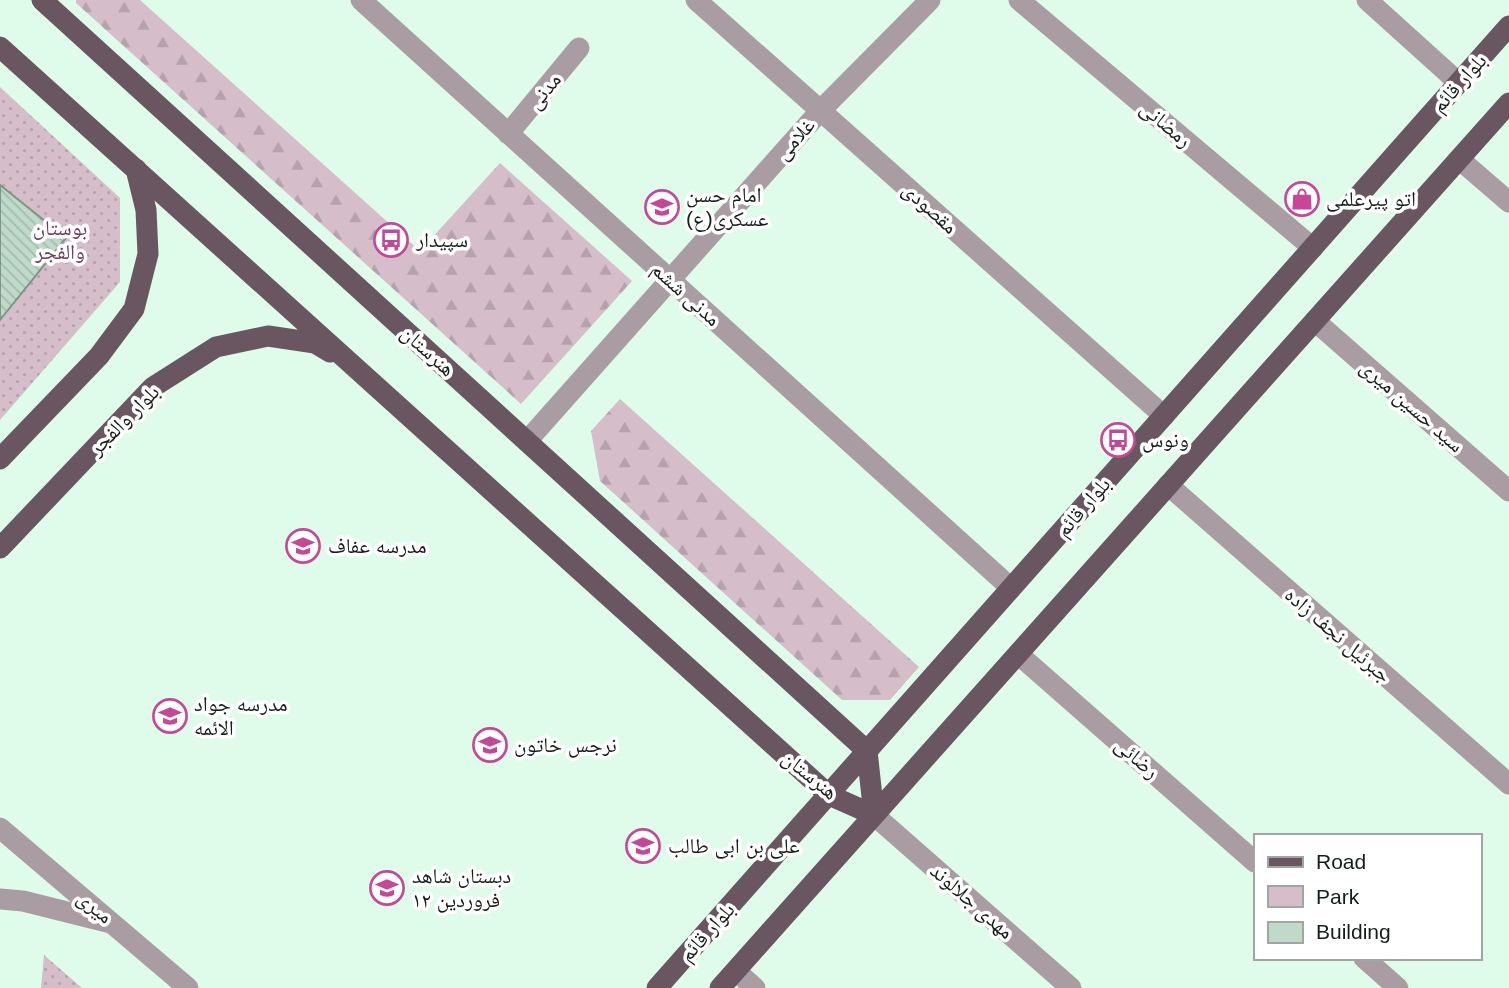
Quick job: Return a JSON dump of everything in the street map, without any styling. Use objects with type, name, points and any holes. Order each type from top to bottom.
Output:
[{"type":"main road","name":"هنرستان","points":[[43,0],[867,751],[874,815]]},
{"type":"main road","name":"بلوار قائم","points":[[657,988],[1509,26]]},
{"type":"main road","name":"هنرستان","points":[[0,47],[829,795],[874,815]]},
{"type":"main road","points":[[720,988],[1509,103]]},
{"type":"main road","points":[[0,459],[99,356],[134,309],[148,254],[146,210],[136,169]]},
{"type":"main road","name":"بلوار والفجر","points":[[0,548],[153,387],[216,347],[268,336],[315,343],[352,364]]},
{"type":"street","name":"مدنی ششم","points":[[361,0],[1012,588]]},
{"type":"street","name":"مقصودی","points":[[696,0],[1164,416]]},
{"type":"street","name":"غلامی","points":[[527,442],[820,111],[930,0]]},
{"type":"street","name":"رمضانی","points":[[1019,0],[1313,247]]},
{"type":"street","points":[[1367,0],[1459,83]]},
{"type":"street","name":"مدنی","points":[[509,134],[579,48]]},
{"type":"street","points":[[1460,159],[1509,202]]},
{"type":"street","name":"سید حسین میری","points":[[1315,321],[1509,491]]},
{"type":"street","name":"جبرئیل نجف زاده","points":[[1168,485],[1509,784]]},
{"type":"street","name":"رضائی","points":[[1018,654],[1254,861]]},
{"type":"street","name":"مهدی جلالوند","points":[[874,815],[1071,988]]},
{"type":"street","name":"میری","points":[[0,828],[188,988]]},
{"type":"street","points":[[0,899],[23,901],[115,925]]},
{"type":"street","points":[[1366,960],[1398,988]]},
{"type":"street","points":[[736,971],[755,988]]},
{"type":"green space","points":[[76,0],[140,0],[420,251],[500,163],[632,281],[521,404],[76,3]]},
{"type":"green space","name":"بوستان والفجر","points":[[0,87],[120,198],[120,282],[0,420]]},
{"type":"green space","points":[[620,399],[919,667],[890,700],[842,700],[600,481],[591,431]]},
{"type":"green space","points":[[44,955],[82,988],[41,988]]},
{"type":"building","points":[[0,185],[66,238],[0,320]]},
{"type":"place","name":"اتو پیرعلمی","points":[[1302,199]]},
{"type":"place","name":"امام حسن عسکری(ع)","points":[[662,207]]},
{"type":"place","name":"سپیدار","points":[[391,240]]},
{"type":"place","name":"ونوس","points":[[1118,440]]},
{"type":"place","name":"مدرسه عفاف","points":[[303,546]]},
{"type":"place","name":"مدرسه جواد الائمه","points":[[170,716]]},
{"type":"place","name":"نرجس خاتون","points":[[490,745]]},
{"type":"place","name":"علی بن ابی طالب","points":[[643,846]]},
{"type":"place","name":"دبستان شاهد ۱۲ فروردین","points":[[387,888]]}]
